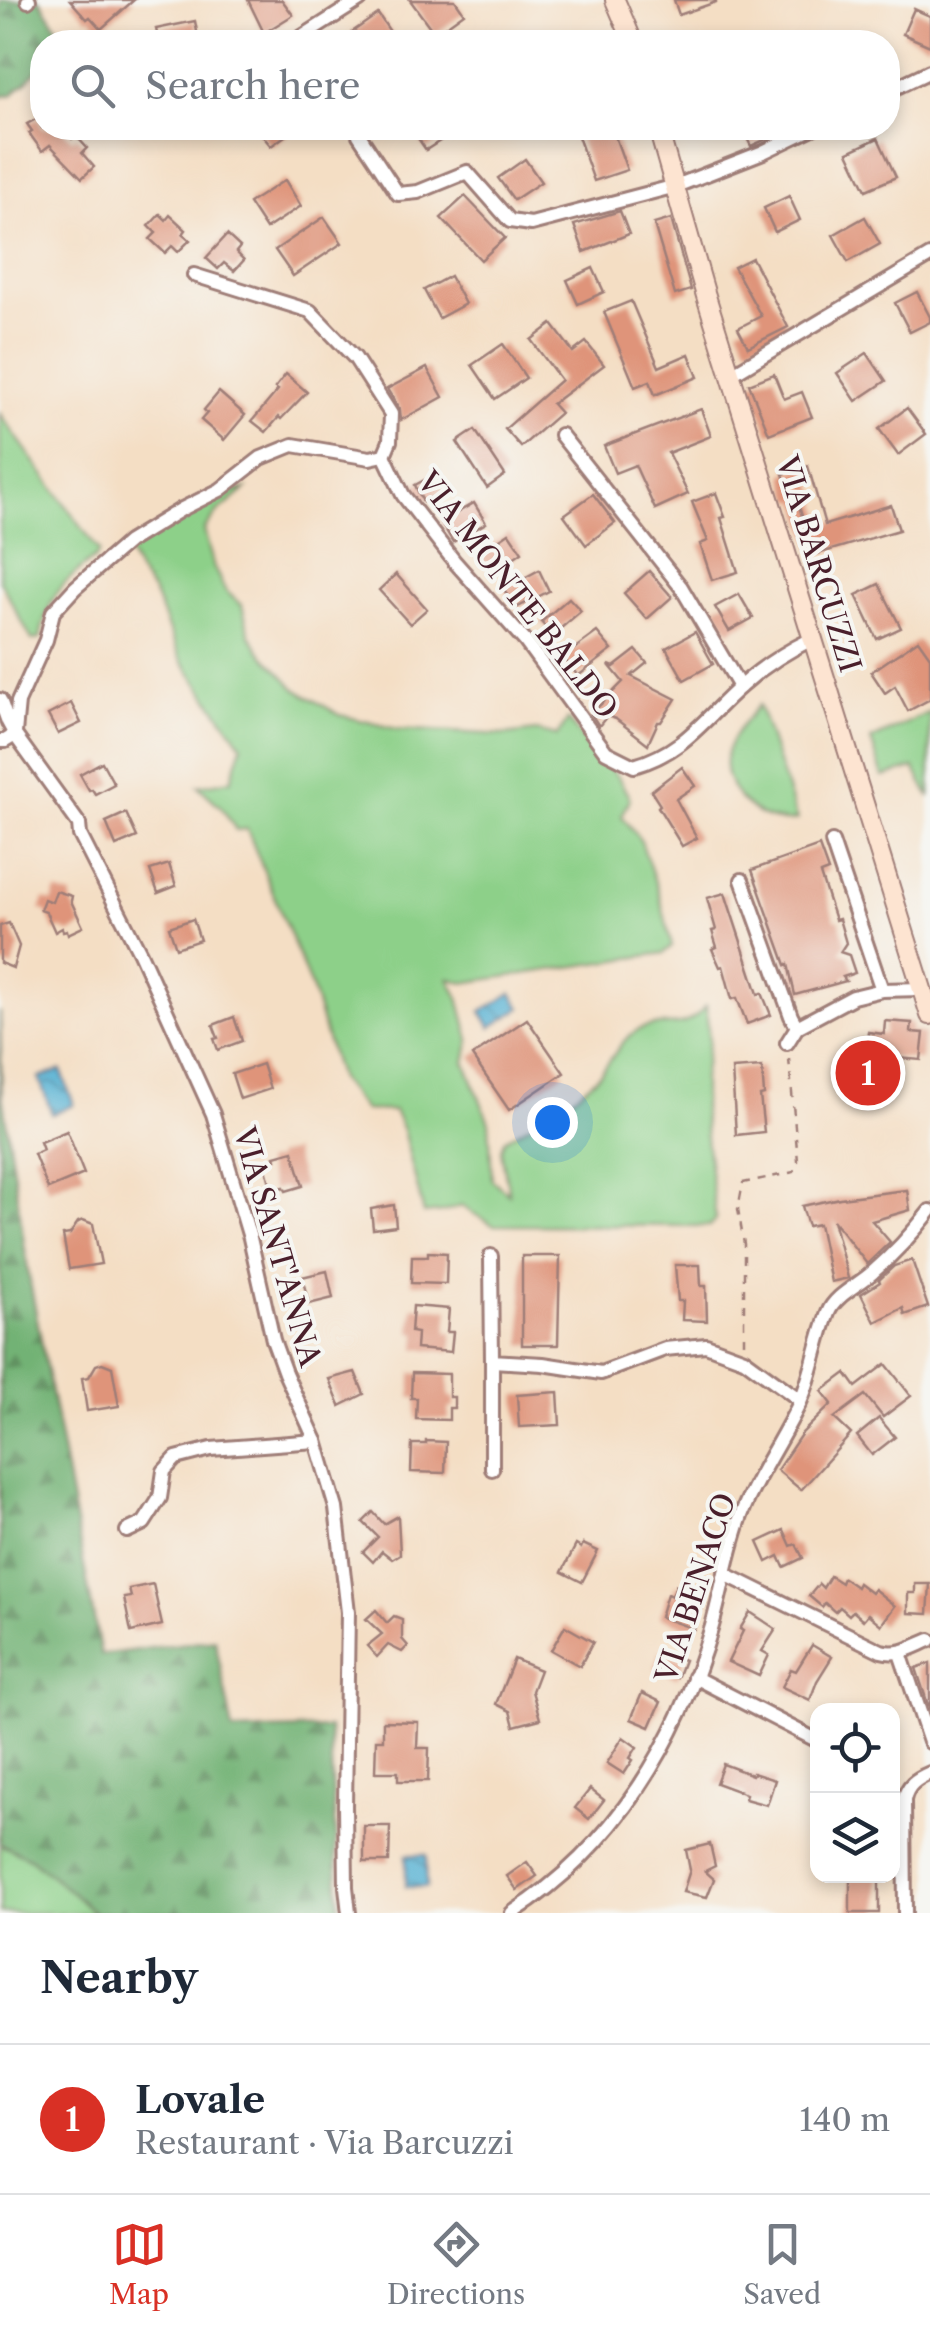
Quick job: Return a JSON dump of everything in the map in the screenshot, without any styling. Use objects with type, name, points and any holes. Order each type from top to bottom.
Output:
[{"type":"street","points":[[313,30],[360,0]]},
{"type":"street","points":[[615,0],[628,30]]},
{"type":"street","points":[[900,85],[930,70]]},
{"type":"street","points":[[362,140],[398,194],[418,192],[467,172],[510,221],[531,224],[676,186],[788,140]]},
{"type":"street","name":"VIA BARCUZZI","points":[[662,140],[730,375],[930,1015]]},
{"type":"street","points":[[730,375],[930,256]]},
{"type":"street","name":"VIA MONTE BALDO","points":[[194,275],[310,312],[354,358],[391,414],[390,441],[384,455],[402,496],[525,642],[606,752],[634,766],[653,760],[691,737],[740,687],[782,654],[812,640]]},
{"type":"street","points":[[560,436],[681,587],[740,687]]},
{"type":"street","name":"VIA MONTE BALDO","points":[[15,735],[18,702],[46,640],[52,612],[128,542],[220,490],[261,458],[293,446],[370,458],[384,455]]},
{"type":"street","name":"VIA SANT'ANNA","points":[[0,700],[15,735],[79,824],[80,835],[140,953],[213,1114],[250,1238],[274,1340],[316,1441],[336,1508],[348,1612],[345,1806],[350,1913]]},
{"type":"street","points":[[0,741],[15,735]]},
{"type":"street","points":[[832,842],[882,990]]},
{"type":"street","points":[[742,880],[797,1027]]},
{"type":"street","points":[[787,1044],[797,1027],[853,997],[882,990],[922,989]]},
{"type":"street","name":"VIA BENACO","points":[[512,1913],[582,1858],[613,1824],[661,1753],[681,1714],[712,1628],[744,1510],[800,1400],[829,1309],[872,1274],[930,1211]]},
{"type":"street","points":[[491,1256],[492,1469]]},
{"type":"street","points":[[492,1360],[601,1373],[665,1349],[706,1344],[744,1360],[800,1400]]},
{"type":"street","points":[[127,1531],[144,1523],[160,1498],[164,1472],[176,1458],[211,1448],[316,1441]]},
{"type":"street","points":[[725,1574],[881,1651],[900,1653],[930,1640]]},
{"type":"street","points":[[900,1653],[930,1742]]},
{"type":"street","points":[[694,1677],[810,1737]]},
{"type":"street","points":[[905,1913],[906,1788],[930,1773]]},
{"type":"path","points":[[744,1360],[744,1244],[738,1209],[743,1183],[794,1172],[798,1161],[787,1044]]},
{"type":"green space","points":[[0,0],[40,0],[59,30],[30,30],[30,79],[14,94],[0,97]]},
{"type":"green space","points":[[0,414],[99,551],[58,592],[47,612],[40,639],[32,640],[0,581]]},
{"type":"green space","points":[[246,489],[217,513],[204,530],[214,568],[225,590],[242,606],[250,635],[297,690],[340,715],[397,729],[505,735],[536,731],[557,736],[568,720],[618,777],[630,799],[622,816],[641,841],[672,946],[664,953],[463,983],[449,978],[470,1039],[465,1062],[489,1122],[492,1180],[509,1194],[501,1150],[504,1140],[585,1088],[635,1032],[683,1023],[706,1006],[709,1041],[703,1113],[716,1219],[710,1226],[493,1225],[461,1206],[424,1214],[403,1130],[394,1111],[364,1110],[339,1079],[311,987],[247,829],[236,830],[222,808],[198,786],[231,780],[242,745],[180,658],[154,594],[127,551],[149,533],[222,492]]},
{"type":"green space","points":[[759,705],[797,820],[784,821],[757,812],[745,804],[729,781],[729,746]]},
{"type":"green space","points":[[930,712],[930,798],[914,768],[883,777],[871,740]]},
{"type":"green space","points":[[0,1011],[2,1094],[29,1276],[101,1655],[215,1639],[233,1731],[329,1728],[340,1913],[95,1913],[32,1859],[0,1844]]},
{"type":"green space","points":[[0,1844],[32,1859],[95,1913],[0,1913]]},
{"type":"water","points":[[512,993],[521,1008],[491,1027],[481,1012]]},
{"type":"water","points":[[61,1070],[74,1105],[52,1114],[39,1078]]},
{"type":"water","points":[[406,1855],[426,1855],[427,1887],[406,1887]]},
{"type":"building","points":[[70,0],[134,0],[101,29]]},
{"type":"building","points":[[248,0],[282,0],[293,15],[263,30]]},
{"type":"building","points":[[410,0],[455,0],[464,13],[441,30],[432,30]]},
{"type":"building","points":[[674,0],[716,0],[716,2],[679,15]]},
{"type":"building","points":[[914,9],[930,16],[930,46],[903,34]]},
{"type":"building","points":[[378,14],[389,30],[355,30]]},
{"type":"building","points":[[195,21],[197,30],[156,30]]},
{"type":"building","points":[[34,140],[80,140],[87,148],[82,153],[94,167],[82,178],[50,145],[42,151]]},
{"type":"building","points":[[419,140],[441,140],[426,150]]},
{"type":"building","points":[[579,140],[616,140],[627,170],[594,181]]},
{"type":"building","points":[[879,140],[896,177],[866,190],[848,152]]},
{"type":"building","points":[[525,159],[541,182],[514,200],[498,178]]},
{"type":"building","points":[[285,180],[301,206],[266,229],[249,203]]},
{"type":"building","points":[[465,196],[505,238],[481,260],[441,218]]},
{"type":"building","points":[[789,196],[800,220],[775,232],[764,208]]},
{"type":"building","points":[[620,211],[629,234],[584,252],[574,225]]},
{"type":"building","points":[[160,214],[166,220],[170,215],[186,230],[183,234],[190,240],[178,252],[172,246],[165,253],[150,239],[156,233],[149,226]]},
{"type":"building","points":[[324,217],[342,243],[293,276],[275,250]]},
{"type":"building","points":[[865,217],[880,244],[848,262],[833,235]]},
{"type":"building","points":[[671,219],[691,290],[675,295],[654,224]]},
{"type":"building","points":[[227,235],[240,247],[236,252],[244,260],[234,271],[224,263],[218,269],[206,258]]},
{"type":"building","points":[[752,258],[788,327],[748,347],[738,328],[761,316],[734,267]]},
{"type":"building","points":[[593,268],[604,292],[578,304],[567,280]]},
{"type":"building","points":[[450,276],[465,304],[439,318],[424,290]]},
{"type":"building","points":[[917,292],[930,322],[910,332],[895,303]]},
{"type":"building","points":[[631,301],[659,367],[689,354],[698,377],[655,395],[650,381],[635,387],[604,312]]},
{"type":"building","points":[[552,324],[573,352],[586,342],[604,365],[552,404],[560,413],[521,447],[505,429],[561,380],[531,340]]},
{"type":"building","points":[[503,344],[526,378],[495,399],[472,365]]},
{"type":"building","points":[[867,353],[886,381],[856,401],[837,373]]},
{"type":"building","points":[[427,368],[443,397],[401,420],[400,410],[387,389]]},
{"type":"building","points":[[286,374],[307,392],[266,432],[252,421]]},
{"type":"building","points":[[774,374],[784,399],[802,392],[812,417],[769,434],[749,384]]},
{"type":"building","points":[[219,392],[245,415],[224,440],[201,420]]},
{"type":"building","points":[[907,408],[926,434],[898,455],[879,429]]},
{"type":"building","points":[[701,409],[711,436],[668,453],[688,494],[655,509],[635,465],[615,473],[604,446]]},
{"type":"building","points":[[475,430],[505,475],[487,488],[457,442]]},
{"type":"building","points":[[808,466],[825,525],[891,505],[899,530],[814,555],[797,500],[792,501],[783,474]]},
{"type":"building","points":[[436,474],[445,491],[423,502],[415,485]]},
{"type":"building","points":[[716,493],[738,572],[712,580],[700,544],[708,541],[692,502]]},
{"type":"building","points":[[593,494],[615,523],[586,545],[564,515]]},
{"type":"building","points":[[474,503],[486,523],[453,542],[441,522]]},
{"type":"building","points":[[509,533],[522,552],[491,573],[478,554]]},
{"type":"building","points":[[539,570],[549,591],[514,609],[504,589]]},
{"type":"building","points":[[649,571],[672,597],[647,619],[624,593]]},
{"type":"building","points":[[396,574],[427,609],[410,624],[379,590]]},
{"type":"building","points":[[879,584],[901,628],[877,639],[856,595]]},
{"type":"building","points":[[739,594],[753,618],[729,631],[715,607]]},
{"type":"building","points":[[569,598],[581,611],[553,635],[541,622]]},
{"type":"building","points":[[597,632],[612,650],[578,676],[563,657]]},
{"type":"building","points":[[695,632],[713,664],[684,680],[666,648]]},
{"type":"building","points":[[918,640],[930,657],[930,699],[908,711],[895,686],[885,693],[871,672]]},
{"type":"building","points":[[636,650],[647,663],[631,676],[676,699],[658,722],[648,744],[616,719],[607,716],[599,726],[591,714],[623,682],[609,665],[614,667]]},
{"type":"building","points":[[71,703],[81,723],[58,734],[48,715]]},
{"type":"building","points":[[102,762],[114,784],[95,794],[80,774]]},
{"type":"building","points":[[682,767],[695,786],[676,799],[697,838],[682,846],[651,791]]},
{"type":"building","points":[[126,813],[137,837],[116,846],[106,822]]},
{"type":"building","points":[[819,846],[828,871],[820,874],[846,943],[840,952],[849,955],[855,973],[843,977],[846,981],[795,995],[788,964],[752,870]]},
{"type":"building","points":[[169,864],[176,886],[158,893],[150,870]]},
{"type":"building","points":[[56,891],[72,896],[83,927],[68,934],[62,928],[55,932],[46,912],[40,910],[44,899],[52,902]]},
{"type":"building","points":[[725,893],[758,994],[762,993],[771,1015],[747,1024],[737,998],[732,999],[723,966],[720,967],[712,949],[717,947],[712,931],[716,930],[707,898]]},
{"type":"building","points":[[193,919],[200,940],[176,948],[169,927]]},
{"type":"building","points":[[9,923],[19,946],[13,968],[0,963],[0,926]]},
{"type":"building","points":[[234,1017],[242,1041],[218,1050],[213,1025]]},
{"type":"building","points":[[527,1019],[564,1073],[509,1110],[472,1056]]},
{"type":"building","points":[[885,1021],[912,1023],[911,1032],[924,1033],[921,1060],[886,1057],[883,1092],[850,1089],[854,1048],[866,1050],[868,1032],[884,1034]]},
{"type":"building","points":[[262,1064],[270,1089],[240,1099],[232,1074]]},
{"type":"building","points":[[762,1067],[764,1132],[736,1135],[732,1069]]},
{"type":"building","points":[[67,1131],[84,1174],[48,1189],[34,1154],[43,1150],[40,1142]]},
{"type":"building","points":[[293,1151],[303,1186],[272,1190],[264,1162]]},
{"type":"building","points":[[907,1190],[910,1210],[872,1221],[890,1242],[867,1264],[833,1220],[848,1278],[831,1282],[819,1224],[808,1226],[802,1206]]},
{"type":"building","points":[[394,1205],[396,1226],[373,1229],[371,1209]]},
{"type":"building","points":[[83,1220],[93,1224],[101,1264],[69,1269],[63,1235],[70,1234]]},
{"type":"building","points":[[428,1252],[447,1253],[446,1284],[411,1283],[412,1256],[428,1256]]},
{"type":"building","points":[[522,1256],[560,1256],[558,1345],[522,1345]]},
{"type":"building","points":[[912,1260],[928,1307],[905,1315],[903,1308],[875,1322],[861,1294],[880,1282],[894,1266]]},
{"type":"building","points":[[675,1265],[700,1265],[701,1286],[706,1286],[707,1321],[682,1320],[683,1301],[678,1301]]},
{"type":"building","points":[[327,1271],[333,1298],[309,1304],[302,1277]]},
{"type":"building","points":[[413,1306],[449,1309],[447,1332],[453,1332],[451,1352],[416,1349],[417,1333],[411,1332]]},
{"type":"building","points":[[886,1364],[911,1396],[883,1417],[865,1395],[834,1418],[851,1434],[801,1490],[777,1470],[802,1433],[832,1404],[822,1391],[846,1373],[856,1387]]},
{"type":"building","points":[[96,1365],[112,1367],[119,1406],[87,1411],[82,1378],[89,1377]]},
{"type":"building","points":[[355,1372],[364,1394],[340,1406],[329,1379]]},
{"type":"building","points":[[412,1373],[449,1374],[449,1397],[454,1397],[454,1408],[449,1408],[449,1420],[416,1419],[417,1398],[411,1398]]},
{"type":"building","points":[[558,1392],[560,1425],[519,1427],[517,1395]]},
{"type":"building","points":[[879,1418],[895,1437],[872,1455],[857,1436]]},
{"type":"building","points":[[446,1442],[445,1473],[411,1472],[412,1444]]},
{"type":"building","points":[[373,1512],[384,1524],[398,1516],[400,1554],[392,1559],[382,1551],[373,1562],[363,1552],[378,1537],[363,1522]]},
{"type":"building","points":[[784,1530],[791,1546],[796,1544],[803,1558],[784,1567],[779,1556],[767,1562],[758,1542]]},
{"type":"building","points":[[583,1544],[598,1551],[582,1582],[562,1572],[576,1545],[581,1548]]},
{"type":"building","points":[[830,1576],[841,1583],[843,1578],[856,1587],[858,1583],[871,1593],[874,1589],[895,1606],[881,1625],[868,1614],[863,1620],[853,1611],[849,1615],[840,1607],[835,1612],[825,1603],[822,1607],[809,1596],[819,1584],[823,1588]]},
{"type":"building","points":[[153,1584],[162,1625],[131,1632],[124,1598],[131,1597],[129,1589]]},
{"type":"building","points":[[915,1584],[930,1584],[928,1614],[908,1613],[908,1593],[915,1593]]},
{"type":"building","points":[[676,1585],[700,1592],[696,1605],[702,1607],[694,1629],[660,1617],[667,1594],[672,1596]]},
{"type":"building","points":[[376,1610],[387,1623],[394,1616],[402,1619],[402,1639],[408,1646],[402,1652],[388,1645],[377,1657],[367,1646],[382,1634],[366,1619]]},
{"type":"building","points":[[750,1612],[776,1629],[762,1651],[769,1655],[759,1676],[728,1662]]},
{"type":"building","points":[[565,1626],[593,1642],[580,1666],[551,1650]]},
{"type":"building","points":[[812,1645],[832,1657],[810,1700],[782,1687],[791,1669],[796,1671]]},
{"type":"building","points":[[660,1651],[684,1660],[677,1678],[654,1668]]},
{"type":"building","points":[[514,1659],[540,1670],[532,1691],[540,1719],[514,1726],[510,1711],[496,1704]]},
{"type":"building","points":[[930,1663],[930,1711],[916,1668]]},
{"type":"building","points":[[642,1693],[661,1702],[650,1727],[631,1719]]},
{"type":"building","points":[[383,1721],[418,1722],[417,1748],[429,1748],[428,1781],[398,1781],[398,1772],[375,1772],[376,1740],[383,1740]]},
{"type":"building","points":[[623,1737],[637,1747],[624,1774],[607,1763]]},
{"type":"building","points":[[723,1764],[775,1780],[767,1805],[745,1799],[746,1794],[716,1783]]},
{"type":"building","points":[[590,1789],[604,1800],[589,1819],[575,1808]]},
{"type":"building","points":[[364,1826],[390,1826],[389,1862],[364,1862]]},
{"type":"building","points":[[710,1844],[715,1866],[705,1871],[714,1879],[707,1897],[683,1892],[690,1870],[686,1850]]},
{"type":"building","points":[[527,1862],[537,1876],[517,1890],[507,1876]]},
{"type":"building","points":[[850,1883],[879,1883],[879,1913],[850,1913]]},
{"type":"place","name":"Lovale","points":[[868,1073]]}]
